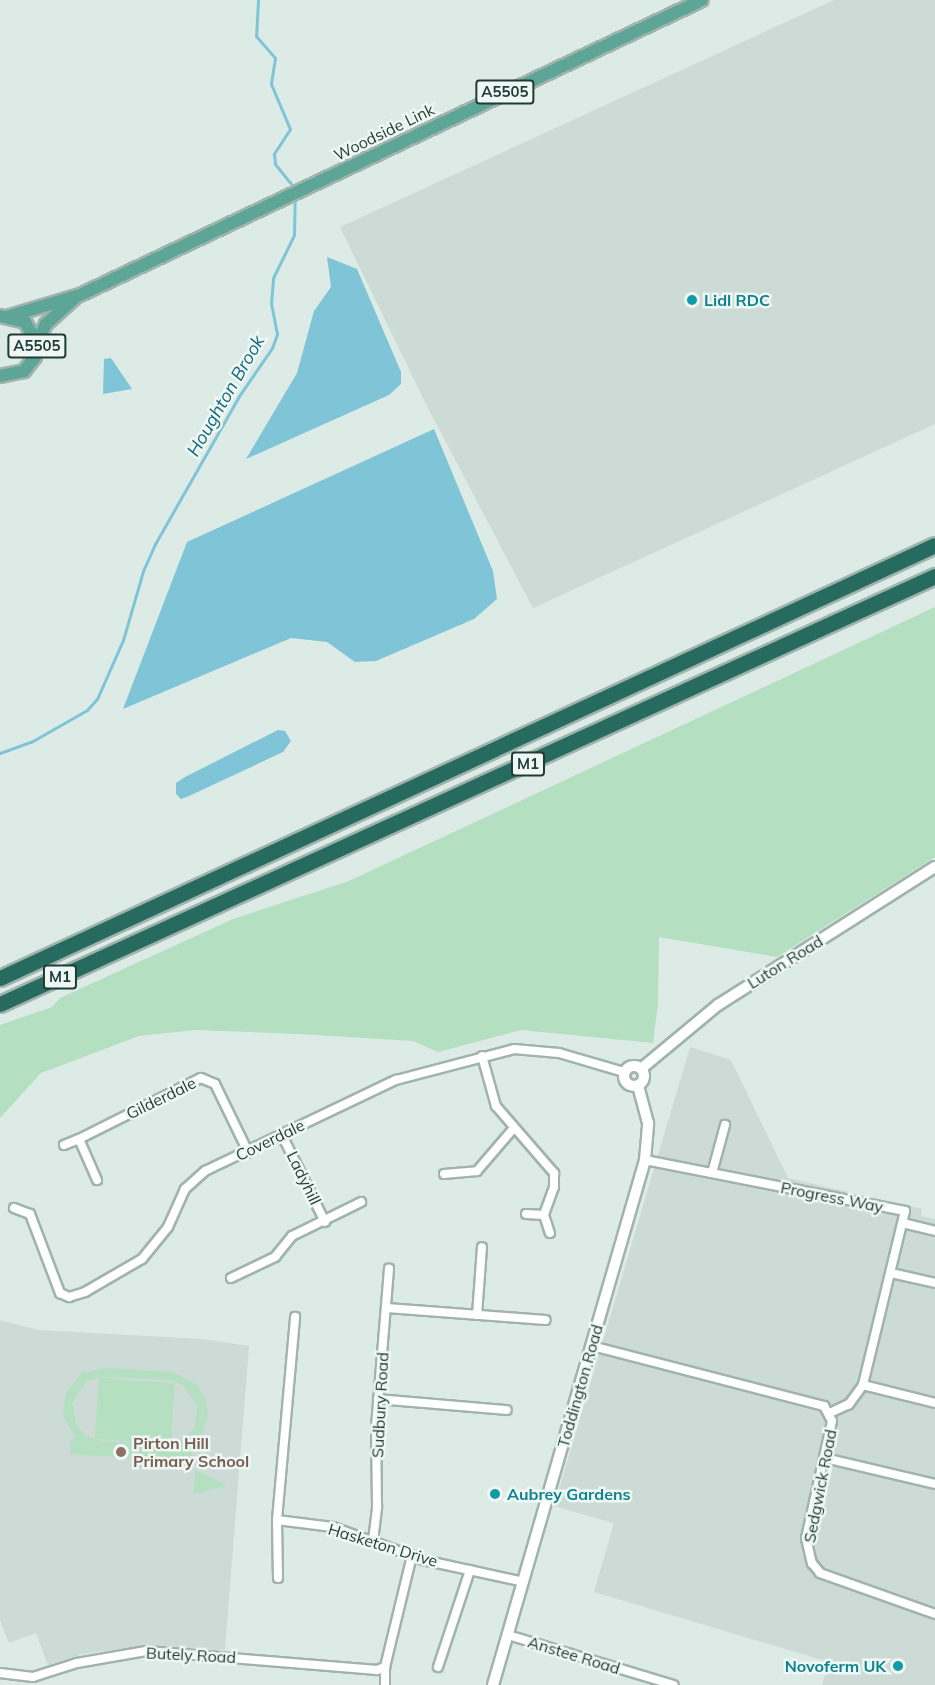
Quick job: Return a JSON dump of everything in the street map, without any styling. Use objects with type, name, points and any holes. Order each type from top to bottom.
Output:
[{"type":"highway","name":"M1","points":[[0,978],[935,545]]},
{"type":"highway","name":"M1","points":[[0,1004],[680,696],[935,576]]},
{"type":"highway","points":[[680,696],[800,649],[935,588]]},
{"type":"main road","name":"Woodside Link","points":[[4,315],[80,295],[702,0]]},
{"type":"main road","name":"Woodside Link","points":[[37,343],[50,319],[80,295]]},
{"type":"main road","name":"A5505","points":[[0,375],[24,371],[35,357],[37,343],[31,328],[4,315]]},
{"type":"main road","name":"Luton Road","points":[[642,1068],[718,1005],[935,867]]},
{"type":"main road","points":[[634,1065],[642,1068],[645,1078],[638,1086],[626,1082],[624,1072],[634,1065]]},
{"type":"main road","name":"Toddington Road","points":[[493,1685],[645,1160],[648,1123],[638,1086]]},
{"type":"street","name":"Coverdale","points":[[15,1208],[30,1214],[60,1293],[69,1297],[85,1292],[136,1263],[168,1227],[185,1189],[205,1171],[396,1080],[514,1049],[559,1053],[624,1072]]},
{"type":"street","points":[[482,1056],[496,1106],[513,1129],[539,1152],[555,1173],[552,1196],[544,1215],[550,1233]]},
{"type":"street","name":"Gilderdale","points":[[79,1139],[207,1078],[215,1084],[248,1152]]},
{"type":"street","points":[[711,1173],[725,1125]]},
{"type":"street","points":[[444,1174],[477,1171],[513,1129]]},
{"type":"street","name":"Ladyhill","points":[[282,1135],[325,1222]]},
{"type":"street","points":[[64,1145],[79,1139],[97,1180]]},
{"type":"street","name":"Progress Way","points":[[645,1160],[905,1211],[863,1385],[849,1404],[830,1413]]},
{"type":"street","name":"Ladyhill","points":[[231,1278],[275,1257],[292,1236],[325,1222],[361,1202]]},
{"type":"street","points":[[526,1214],[544,1215]]},
{"type":"street","points":[[903,1223],[935,1230]]},
{"type":"street","points":[[477,1315],[482,1247]]},
{"type":"street","name":"Sudbury Road","points":[[373,1541],[377,1506],[378,1399],[389,1269]]},
{"type":"street","points":[[891,1273],[935,1283]]},
{"type":"street","points":[[387,1308],[546,1320]]},
{"type":"street","points":[[278,1578],[277,1520],[295,1317]]},
{"type":"street","name":"Sedgwick Road","points":[[592,1346],[817,1404],[830,1413],[832,1422],[806,1538],[812,1563],[820,1573],[935,1614]]},
{"type":"street","points":[[863,1385],[935,1403]]},
{"type":"street","points":[[378,1399],[507,1410]]},
{"type":"street","points":[[825,1458],[935,1484]]},
{"type":"street","name":"Hasketon Drive","points":[[277,1520],[333,1527],[412,1555],[524,1582]]},
{"type":"street","points":[[385,1685],[385,1667],[412,1555]]},
{"type":"street","points":[[438,1667],[470,1570]]},
{"type":"street","name":"Anstee Road","points":[[508,1635],[674,1685]]},
{"type":"street","name":"Butely Road","points":[[0,1673],[33,1677],[77,1663],[146,1651],[377,1670],[385,1667]]},
{"type":"shaded area","name":"Lidl RDC","points":[[834,0],[935,0],[935,424],[533,608],[428,408],[340,227]]},
{"type":"shaded area","points":[[690,1047],[731,1060],[788,1178],[922,1209],[921,1216],[935,1219],[935,1685],[822,1685],[829,1662],[594,1592],[614,1523],[554,1506]]},
{"type":"shaded area","name":"Pirton Hill Primary School","points":[[0,1320],[38,1330],[202,1339],[249,1346],[225,1650],[132,1647],[83,1654],[48,1665],[36,1633],[9,1643],[0,1620]]},
{"type":"green space","points":[[935,607],[935,857],[777,957],[659,937],[658,1003],[653,1043],[521,1030],[438,1052],[413,1041],[299,1034],[195,1030],[139,1036],[41,1073],[0,1118],[0,1025],[52,1007],[60,998],[233,919],[349,881]]},
{"type":"green space","points":[[108,1368],[173,1372],[197,1385],[205,1398],[208,1416],[203,1432],[191,1445],[192,1462],[70,1454],[71,1439],[76,1439],[63,1415],[66,1393],[82,1373]],"holes":[[[102,1377],[170,1380],[183,1385],[198,1406],[194,1429],[181,1441],[168,1445],[100,1441],[86,1436],[76,1425],[72,1403],[86,1382]]]},
{"type":"green space","points":[[99,1378],[175,1383],[171,1444],[95,1439]]},
{"type":"green space","points":[[196,1470],[226,1485],[226,1486],[193,1494]]},
{"type":"water","points":[[327,257],[357,269],[401,372],[401,384],[389,395],[246,459],[297,373],[314,311],[331,287]]},
{"type":"water","points":[[111,358],[132,389],[103,394],[104,359]]},
{"type":"water","points":[[434,429],[493,571],[497,599],[474,619],[376,661],[355,662],[327,642],[291,638],[123,709],[187,542]]},
{"type":"water","points":[[278,730],[285,731],[291,741],[283,752],[189,796],[181,799],[176,794],[176,783],[185,777]]},
{"type":"waterway","name":"Houghton Brook","points":[[258,0],[256,36],[275,58],[271,84],[290,129],[274,154],[275,164],[295,189]]},
{"type":"waterway","name":"Houghton Brook","points":[[0,753],[31,742],[87,710],[97,699],[123,640],[143,571],[155,544],[239,396],[272,348],[277,334],[271,303],[273,278],[294,235],[295,196]]},
{"type":"place","name":"Lidl RDC","points":[[692,300]]},
{"type":"place","name":"Pirton Hill Primary School","points":[[121,1452]]},
{"type":"place","name":"Aubrey Gardens","points":[[495,1494]]},
{"type":"place","name":"Novoferm UK","points":[[898,1666]]}]
